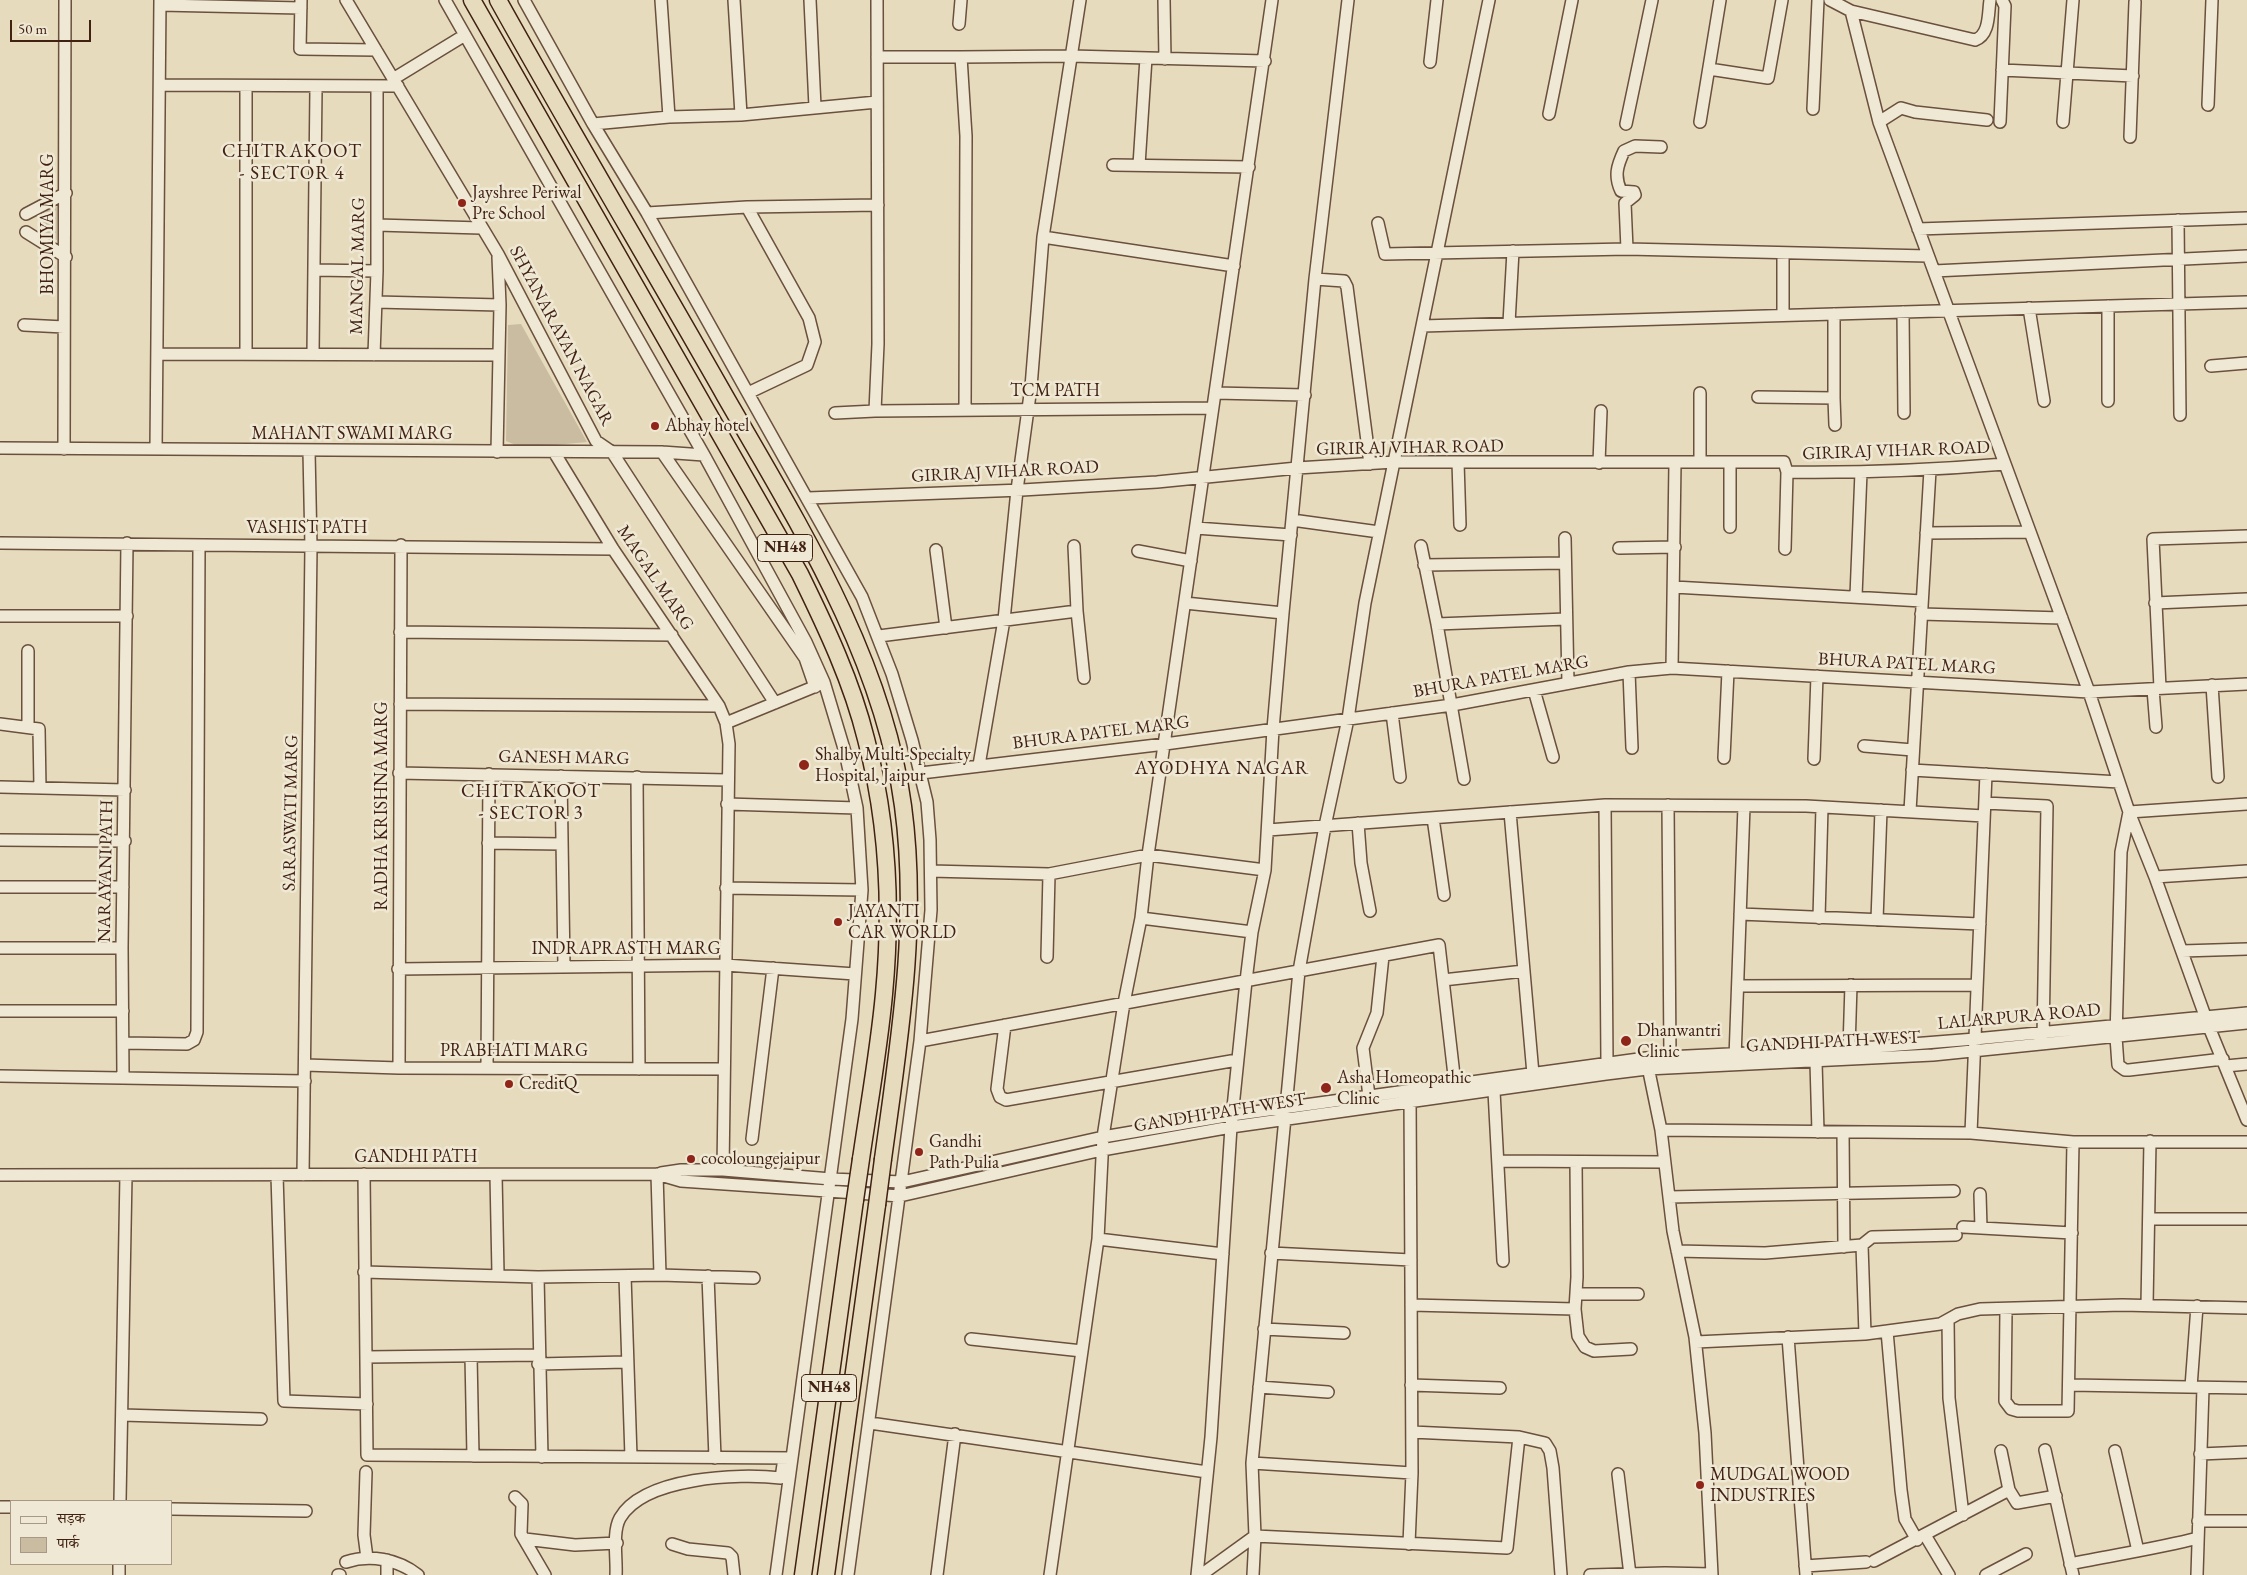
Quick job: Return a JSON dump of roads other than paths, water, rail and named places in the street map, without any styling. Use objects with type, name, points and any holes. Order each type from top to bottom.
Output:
[{"type":"highway","name":"NH48","points":[[472,0],[800,574],[824,623],[866,738],[880,805],[886,854],[888,908],[884,995],[803,1575]]},
{"type":"highway","name":"NH48","points":[[498,0],[799,526],[857,645],[883,717],[896,763],[904,807],[908,906],[904,1007],[826,1575]]},
{"type":"street","name":"BHOMIYA MARG","points":[[64,449],[66,257],[65,0]]},
{"type":"street","name":"SHYANARAYAN NAGAR","points":[[346,0],[498,254],[596,441],[612,452],[775,703]]},
{"type":"street","points":[[445,0],[704,455],[798,627],[845,752],[857,808],[862,890],[852,1019],[830,1192],[788,1458],[776,1575]]},
{"type":"street","points":[[524,0],[593,124],[647,212],[862,597],[879,636],[921,774],[927,802],[932,870],[931,910],[920,1041],[848,1575]]},
{"type":"street","points":[[661,0],[668,117]]},
{"type":"street","points":[[734,0],[741,115]]},
{"type":"street","points":[[810,0],[815,107]]},
{"type":"street","points":[[876,411],[878,344],[877,0]]},
{"type":"street","points":[[959,24],[962,0]]},
{"type":"street","points":[[979,765],[1004,620],[1028,409],[1043,237],[1080,0]]},
{"type":"street","points":[[1164,0],[1165,59]]},
{"type":"street","points":[[1050,1575],[1098,1240],[1103,1137],[1124,1003],[1142,918],[1148,856],[1212,408],[1265,61],[1272,0]]},
{"type":"street","points":[[1196,1575],[1207,1472],[1224,1254],[1231,1121],[1252,932],[1265,870],[1273,730],[1283,613],[1315,279],[1348,0]]},
{"type":"street","points":[[1430,62],[1437,0]]},
{"type":"street","points":[[1253,1575],[1255,1536],[1252,1463],[1271,1253],[1287,1113],[1299,971],[1348,719],[1365,603],[1489,0]]},
{"type":"street","points":[[1549,114],[1572,0]]},
{"type":"street","points":[[1626,124],[1652,0]]},
{"type":"street","points":[[1700,122],[1720,0]]},
{"type":"street","points":[[1709,69],[1768,78],[1782,0]]},
{"type":"street","points":[[1813,109],[1818,0]]},
{"type":"street","points":[[1830,0],[1852,11],[1975,40],[1981,38],[1985,33],[1990,0]]},
{"type":"street","points":[[2000,122],[2005,6],[2002,0]]},
{"type":"street","points":[[2063,122],[2073,0]]},
{"type":"street","points":[[2208,105],[2212,0]]},
{"type":"street","points":[[156,449],[160,2],[301,4],[300,49],[376,50]]},
{"type":"street","points":[[2130,137],[2136,2]]},
{"type":"street","points":[[1852,11],[1879,122],[2089,692],[2129,812],[2247,1120]]},
{"type":"street","points":[[160,85],[316,88],[377,87],[396,83],[465,35]]},
{"type":"street","points":[[877,57],[1071,56],[1265,61]]},
{"type":"street","points":[[961,57],[966,146],[965,409]]},
{"type":"street","points":[[1139,165],[1146,58]]},
{"type":"street","points":[[2002,70],[2132,76]]},
{"type":"street","points":[[246,86],[246,354]]},
{"type":"street","name":"MANGAL MARG","points":[[374,355],[377,271],[377,87]]},
{"type":"street","points":[[313,354],[316,88]]},
{"type":"street","points":[[593,124],[668,117],[741,115],[877,102]]},
{"type":"street","points":[[1879,122],[1902,108],[1915,112],[1987,120]]},
{"type":"street","points":[[1627,249],[1625,203],[1635,195],[1634,192],[1621,191],[1617,181],[1617,166],[1624,151],[1629,148],[1635,146],[1661,147]]},
{"type":"street","points":[[1113,165],[1249,167]]},
{"type":"street","points":[[26,214],[66,193]]},
{"type":"street","points":[[647,212],[747,206],[878,205]]},
{"type":"street","points":[[747,206],[809,318],[815,342],[808,365],[748,393]]},
{"type":"street","points":[[1918,228],[2247,218]]},
{"type":"street","points":[[2178,220],[2180,415]]},
{"type":"street","points":[[1378,223],[1385,254],[1627,249],[1928,256]]},
{"type":"street","points":[[377,224],[481,228]]},
{"type":"street","points":[[26,232],[66,257]]},
{"type":"street","points":[[1043,237],[1234,266]]},
{"type":"street","points":[[1509,323],[1512,250]]},
{"type":"street","points":[[1782,315],[1783,253]]},
{"type":"street","points":[[497,452],[500,305],[498,254]]},
{"type":"street","points":[[1934,271],[2247,256]]},
{"type":"street","points":[[314,270],[377,271]]},
{"type":"street","points":[[1315,279],[1344,281],[1347,287],[1370,464]]},
{"type":"street","points":[[376,302],[500,305]]},
{"type":"street","points":[[1422,326],[2247,302]]},
{"type":"street","points":[[2108,306],[2108,401]]},
{"type":"street","points":[[2029,308],[2044,401]]},
{"type":"street","points":[[1902,312],[1904,413]]},
{"type":"street","points":[[1834,314],[1835,425]]},
{"type":"street","points":[[24,325],[64,327]]},
{"type":"street","points":[[158,354],[499,355]]},
{"type":"street","points":[[2211,366],[2247,364]]},
{"type":"street","points":[[1215,393],[1305,395]]},
{"type":"street","points":[[1700,393],[1700,462]]},
{"type":"street","points":[[1758,397],[1834,398]]},
{"type":"street","name":"TCM PATH","points":[[835,413],[965,409],[1212,408]]},
{"type":"street","points":[[1599,463],[1601,411]]},
{"type":"street","name":"MAHANT SWAMI MARG","points":[[0,448],[662,452],[704,455]]},
{"type":"street","name":"SARASWATI MARG","points":[[303,1175],[311,547],[308,451]]},
{"type":"street","name":"MAGAL MARG","points":[[554,452],[613,549],[719,706],[726,723],[729,744],[726,804],[723,1170]]},
{"type":"street","points":[[662,452],[805,658],[820,685]]},
{"type":"street","name":"GIRIRAJ VIHAR ROAD","points":[[808,498],[1018,490],[1394,462],[1784,462],[1787,472],[1930,470],[2005,464]]},
{"type":"street","points":[[1458,462],[1460,525]]},
{"type":"street","points":[[1730,462],[1730,527]]},
{"type":"street","points":[[1672,668],[1675,463]]},
{"type":"street","points":[[1910,811],[1930,470]]},
{"type":"street","points":[[1785,549],[1787,472]]},
{"type":"street","points":[[1856,596],[1861,472]]},
{"type":"street","points":[[1292,520],[1380,532]]},
{"type":"street","points":[[1196,528],[1291,534]]},
{"type":"street","points":[[1926,533],[2030,532]]},
{"type":"street","points":[[2156,727],[2157,689],[2153,539],[2247,536]]},
{"type":"street","points":[[1565,538],[1568,683]]},
{"type":"street","name":"VASHIST PATH","points":[[0,543],[127,543],[311,547],[400,545],[613,549]]},
{"type":"street","name":"NARAYANI PATH","points":[[123,1076],[122,948],[125,841],[127,543]]},
{"type":"street","points":[[123,1043],[187,1044],[194,1040],[197,1032],[199,545]]},
{"type":"street","name":"RADHA KRISHNA MARG","points":[[399,1068],[400,545]]},
{"type":"street","points":[[1074,546],[1077,611],[1084,678]]},
{"type":"street","points":[[1421,546],[1452,705],[1464,779]]},
{"type":"street","points":[[1619,548],[1675,547]]},
{"type":"street","points":[[936,550],[946,628]]},
{"type":"street","points":[[1138,551],[1191,561]]},
{"type":"street","points":[[1424,565],[1566,563]]},
{"type":"street","points":[[1674,587],[1922,601]]},
{"type":"street","points":[[2155,603],[2247,600]]},
{"type":"street","points":[[1185,603],[1283,613]]},
{"type":"street","points":[[879,636],[1077,611]]},
{"type":"street","points":[[1921,614],[2062,618]]},
{"type":"street","points":[[0,616],[127,616]]},
{"type":"street","points":[[1437,624],[1566,619]]},
{"type":"street","points":[[400,632],[672,635]]},
{"type":"street","points":[[28,651],[28,726]]},
{"type":"street","name":"BHURA PATEL MARG","points":[[921,774],[979,765],[1273,730],[1452,705],[1629,672],[1672,668],[2089,692],[2247,684]]},
{"type":"street","points":[[1629,672],[1632,748]]},
{"type":"street","points":[[1724,758],[1728,672]]},
{"type":"street","points":[[1814,759],[1817,676]]},
{"type":"street","points":[[726,723],[820,685]]},
{"type":"street","points":[[2212,685],[2218,777]]},
{"type":"street","points":[[1534,690],[1553,757]]},
{"type":"street","points":[[400,704],[719,706]]},
{"type":"street","points":[[1392,713],[1400,777]]},
{"type":"street","points":[[0,724],[28,726],[39,729],[40,788]]},
{"type":"street","points":[[1864,746],[1913,750]]},
{"type":"street","points":[[1912,770],[2119,782]]},
{"type":"street","name":"GANESH MARG","points":[[400,773],[727,780]]},
{"type":"street","points":[[486,1068],[489,774]]},
{"type":"street","points":[[1971,1133],[1986,774]]},
{"type":"street","points":[[561,776],[564,966]]},
{"type":"street","points":[[637,777],[639,1069]]},
{"type":"street","points":[[0,787],[125,790]]},
{"type":"street","points":[[1985,803],[2047,806],[2043,1044]]},
{"type":"street","points":[[726,804],[857,808]]},
{"type":"street","points":[[2129,812],[2247,804]]},
{"type":"street","points":[[1268,830],[1604,805],[1822,806],[1984,816]]},
{"type":"street","points":[[1604,805],[1607,1064]]},
{"type":"street","points":[[1668,805],[1670,1056]]},
{"type":"street","points":[[1735,1064],[1744,806]]},
{"type":"street","points":[[1818,918],[1822,806]]},
{"type":"street","points":[[1877,920],[1881,810]]},
{"type":"street","points":[[1510,812],[1533,1074]]},
{"type":"street","points":[[2129,812],[2121,852],[2116,1031],[2118,1065],[2125,1070],[2224,1063],[2247,1064]]},
{"type":"street","points":[[1433,818],[1444,894]]},
{"type":"street","points":[[1358,823],[1361,864],[1370,911]]},
{"type":"street","points":[[0,840],[125,841]]},
{"type":"street","points":[[488,843],[562,844]]},
{"type":"street","points":[[932,870],[1049,874],[1148,856],[1265,870]]},
{"type":"street","points":[[2155,877],[2247,871]]},
{"type":"street","points":[[1047,957],[1049,874]]},
{"type":"street","points":[[0,887],[123,887]]},
{"type":"street","points":[[726,888],[862,890]]},
{"type":"street","points":[[1740,914],[1980,924]]},
{"type":"street","points":[[1142,918],[1252,932]]},
{"type":"street","points":[[920,1041],[1439,945],[1455,1084]]},
{"type":"street","points":[[0,948],[122,948]]},
{"type":"street","points":[[2182,951],[2247,948]]},
{"type":"street","points":[[1369,1096],[1363,1048],[1378,1013],[1383,956]]},
{"type":"street","name":"INDRAPRASTH MARG","points":[[398,969],[725,965],[855,974]]},
{"type":"street","points":[[752,1139],[773,968]]},
{"type":"street","points":[[1443,980],[1524,971]]},
{"type":"street","points":[[1738,986],[1977,984]]},
{"type":"street","points":[[1849,1048],[1851,985]]},
{"type":"street","points":[[0,1011],[123,1012]]},
{"type":"street","points":[[2208,1021],[2247,1013]]},
{"type":"street","name":"GANDHI PATH WEST","points":[[830,1192],[900,1196],[1231,1121],[1410,1096],[1494,1091],[1647,1064],[1816,1062],[1975,1045],[2043,1044],[2116,1031],[2208,1021],[2247,1023]]},
{"type":"street","points":[[1005,1025],[997,1089],[1000,1098],[1006,1100],[1237,1060]]},
{"type":"street","name":"LALARPURA ROAD","points":[[1287,1113],[1369,1096],[1410,1096],[1455,1084],[1607,1064],[1647,1064],[1670,1056],[1736,1052],[1975,1045],[2043,1032],[2116,1031]]},
{"type":"street","points":[[1816,1062],[1818,1132]]},
{"type":"street","points":[[1590,1575],[1712,1575],[1705,1433],[1696,1342],[1677,1251],[1661,1130],[1647,1064]]},
{"type":"street","name":"PRABHATI MARG","points":[[305,1065],[399,1068],[723,1069]]},
{"type":"street","points":[[0,1076],[123,1076],[305,1081]]},
{"type":"street","points":[[1494,1091],[1503,1261]]},
{"type":"street","points":[[1409,1544],[1412,1473],[1410,1096]]},
{"type":"street","points":[[660,1275],[657,1174],[681,1170],[723,1170],[831,1180],[902,1182],[1103,1137],[1231,1121]]},
{"type":"street","points":[[1661,1130],[1971,1133],[2073,1142],[2247,1142]]},
{"type":"street","points":[[1843,1132],[1844,1247]]},
{"type":"street","points":[[2147,1305],[2150,1141]]},
{"type":"street","points":[[2006,1310],[2005,1401],[2011,1409],[2018,1412],[2068,1411],[2070,1385],[2073,1142]]},
{"type":"street","points":[[1499,1161],[1664,1162]]},
{"type":"street","points":[[1576,1162],[1575,1309],[1578,1336],[1585,1347],[1594,1351],[1631,1350]]},
{"type":"street","points":[[364,1174],[367,1455],[788,1458]]},
{"type":"street","name":"GANDHI PATH","points":[[0,1175],[657,1174],[681,1181],[830,1192]]},
{"type":"street","points":[[120,1500],[126,1175]]},
{"type":"street","points":[[277,1175],[284,1401],[367,1404]]},
{"type":"street","points":[[496,1175],[498,1274]]},
{"type":"street","points":[[1669,1196],[1954,1191]]},
{"type":"street","points":[[1980,1194],[1981,1228]]},
{"type":"street","points":[[2149,1219],[2247,1219]]},
{"type":"street","points":[[1677,1251],[1765,1252],[1844,1247],[1862,1245],[1872,1237],[1981,1228],[2072,1232]]},
{"type":"street","points":[[1098,1240],[1224,1254]]},
{"type":"street","points":[[1862,1245],[1865,1334]]},
{"type":"street","points":[[1271,1253],[1411,1260]]},
{"type":"street","points":[[364,1272],[498,1274],[538,1277],[660,1275],[754,1278]]},
{"type":"street","points":[[626,1276],[626,1362],[631,1457]]},
{"type":"street","points":[[708,1276],[715,1458]]},
{"type":"street","points":[[538,1277],[538,1359],[542,1457]]},
{"type":"street","points":[[1576,1294],[1638,1294]]},
{"type":"street","points":[[1411,1305],[1575,1309]]},
{"type":"street","points":[[1696,1342],[1865,1334],[1940,1324],[1958,1314],[1980,1309],[2006,1310],[2147,1305],[2247,1308]]},
{"type":"street","points":[[2190,1387],[2197,1306]]},
{"type":"street","points":[[1948,1320],[1949,1398],[1963,1515]]},
{"type":"street","points":[[1264,1329],[1344,1334]]},
{"type":"street","points":[[1887,1331],[1900,1490],[1905,1519],[1949,1575]]},
{"type":"street","points":[[1788,1337],[1806,1571],[1870,1562],[1921,1538],[2009,1490]]},
{"type":"street","points":[[971,1339],[1082,1351]]},
{"type":"street","points":[[366,1357],[471,1356],[626,1362]]},
{"type":"street","points":[[471,1356],[473,1456]]},
{"type":"street","points":[[1411,1385],[1500,1388]]},
{"type":"street","points":[[2070,1385],[2247,1388]]},
{"type":"street","points":[[1259,1387],[1328,1392]]},
{"type":"street","points":[[2197,1575],[2203,1388]]},
{"type":"street","points":[[122,1415],[261,1419]]},
{"type":"street","points":[[870,1423],[1207,1472]]},
{"type":"street","points":[[1412,1432],[1519,1437],[1545,1443],[1550,1450],[1560,1575]]},
{"type":"street","points":[[937,1575],[955,1434]]},
{"type":"street","points":[[1201,1575],[1255,1536],[1507,1548],[1519,1437]]},
{"type":"street","points":[[2045,1450],[2071,1570],[2138,1551],[2198,1538]]},
{"type":"street","points":[[2000,1451],[2009,1490],[2017,1503],[2056,1496]]},
{"type":"street","points":[[2115,1451],[2138,1551]]},
{"type":"street","points":[[2200,1454],[2247,1452]]},
{"type":"street","points":[[616,1575],[619,1519],[635,1500],[660,1488],[726,1477],[740,1475],[781,1478],[788,1458]]},
{"type":"street","points":[[1252,1463],[1412,1473]]},
{"type":"street","points":[[366,1472],[364,1535],[367,1558]]},
{"type":"street","points":[[1618,1474],[1630,1574]]},
{"type":"street","points":[[515,1497],[522,1504],[521,1534],[545,1575]]},
{"type":"street","points":[[172,1509],[306,1511]]},
{"type":"street","points":[[2198,1521],[2247,1521]]},
{"type":"street","points":[[524,1540],[575,1545],[617,1543]]},
{"type":"street","points":[[672,1544],[688,1550],[728,1553],[732,1557],[734,1575]]},
{"type":"street","points":[[1986,1575],[2026,1554]]},
{"type":"street","points":[[346,1562],[367,1558],[388,1560],[418,1575]]},
{"type":"street","points":[[387,1575],[388,1560]]},
{"type":"street","points":[[535,1575],[536,1560]]},
{"type":"place","name":"Jayshree Periwal Pre School","points":[[462,203]]},
{"type":"place","name":"Abhay hotel","points":[[655,426]]},
{"type":"place","name":"Shalby Multi-Specialty Hospital, Jaipur","points":[[804,765]]},
{"type":"place","name":"JAYANTI CAR WORLD","points":[[838,922]]},
{"type":"place","name":"Dhanwantri Clinic","points":[[1626,1041]]},
{"type":"place","name":"CreditQ","points":[[509,1084]]},
{"type":"place","name":"Asha Homeopathic Clinic","points":[[1326,1088]]},
{"type":"place","name":"Gandhi Path Pulia","points":[[919,1152]]},
{"type":"place","name":"cocoloungejaipur","points":[[691,1159]]},
{"type":"place","name":"MUDGAL WOOD INDUSTRIES","points":[[1700,1485]]},
{"type":"district","name":"CHITRAKOOT - SECTOR 4","points":[[292,163]]},
{"type":"district","name":"AYODHYA NAGAR","points":[[1222,769]]},
{"type":"district","name":"CHITRAKOOT - SECTOR 3","points":[[531,803]]}]
